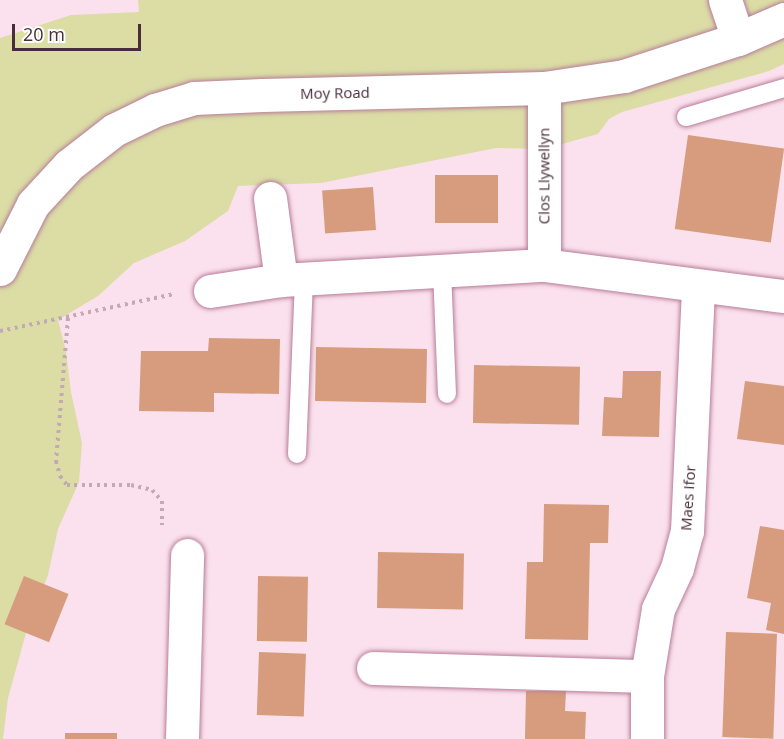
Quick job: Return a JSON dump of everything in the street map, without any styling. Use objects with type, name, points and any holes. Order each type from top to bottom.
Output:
[{"type":"street","points":[[725,0],[738,39]]},
{"type":"street","name":"Moy Road","points":[[0,269],[33,204],[69,165],[114,130],[155,110],[194,99],[262,94],[544,88],[624,76],[738,39],[784,19]]},
{"type":"street","name":"Clos Llywellyn","points":[[544,88],[544,265]]},
{"type":"street","points":[[270,198],[292,279]]},
{"type":"street","points":[[210,291],[292,279],[544,265],[784,296]]},
{"type":"street","name":"Maes Ifor","points":[[646,739],[647,676],[658,609],[677,568],[687,531],[698,286]]},
{"type":"street","points":[[182,739],[187,555]]},
{"type":"street","points":[[373,668],[647,676]]},
{"type":"lane","points":[[686,117],[784,88]]},
{"type":"lane","points":[[442,270],[447,394]]},
{"type":"lane","points":[[292,279],[297,454]]},
{"type":"path","points":[[0,331],[175,293]]},
{"type":"path","points":[[68,318],[56,461],[60,476],[67,485],[131,485],[152,490],[162,501],[163,552],[187,555]]},
{"type":"green space","points":[[138,0],[784,0],[784,64],[769,71],[622,112],[609,119],[598,134],[544,149],[496,148],[321,183],[238,186],[228,211],[185,241],[134,263],[98,296],[58,320],[66,351],[71,392],[82,443],[79,482],[58,529],[48,575],[26,633],[8,698],[3,739],[0,739],[0,38],[71,15],[139,12]]},
{"type":"building","points":[[688,135],[784,148],[771,243],[675,229]]},
{"type":"building","points":[[435,175],[498,175],[498,223],[435,223]]},
{"type":"building","points":[[373,187],[376,230],[325,233],[322,191]]},
{"type":"building","points":[[209,338],[280,339],[279,394],[214,393],[214,412],[139,411],[141,351],[208,351]]},
{"type":"building","points":[[316,347],[427,349],[426,403],[315,401]]},
{"type":"building","points":[[474,365],[580,367],[579,425],[473,423]]},
{"type":"building","points":[[623,371],[661,371],[659,437],[602,436],[604,397],[622,398]]},
{"type":"building","points":[[745,381],[784,386],[784,445],[737,439]]},
{"type":"building","points":[[544,504],[609,505],[608,543],[590,543],[588,640],[525,639],[527,562],[543,562]]},
{"type":"building","points":[[760,526],[784,530],[784,634],[766,630],[771,603],[747,598]]},
{"type":"building","points":[[378,552],[464,554],[463,609],[377,608]]},
{"type":"building","points":[[24,576],[69,594],[49,642],[5,624]]},
{"type":"building","points":[[258,576],[308,577],[307,642],[257,641]]},
{"type":"building","points":[[726,632],[777,634],[773,739],[722,737]]},
{"type":"building","points":[[259,652],[306,654],[304,717],[257,715]]},
{"type":"building","points":[[526,691],[566,691],[565,711],[586,712],[585,739],[525,739]]},
{"type":"building","points":[[65,733],[117,733],[117,739],[65,739]]}]
